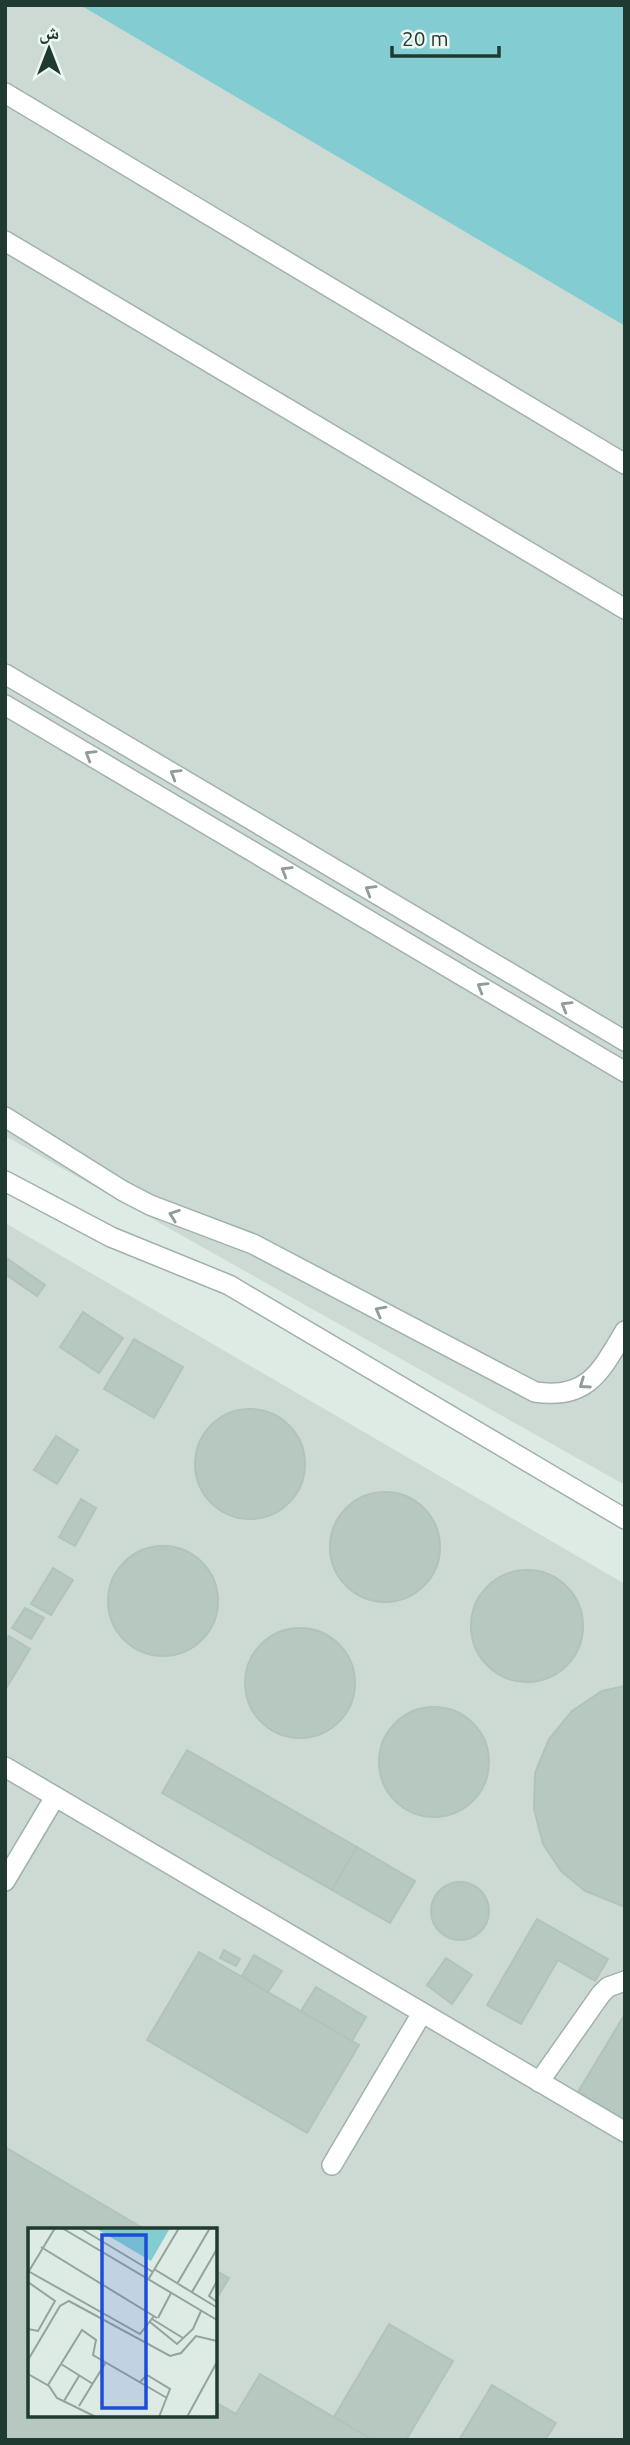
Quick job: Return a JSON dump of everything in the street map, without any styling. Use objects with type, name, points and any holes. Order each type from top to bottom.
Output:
[{"type":"lane","points":[[5,93],[625,464]]},
{"type":"lane","points":[[5,241],[625,610]]},
{"type":"lane","points":[[5,674],[625,1041]]},
{"type":"lane","points":[[5,705],[625,1072]]},
{"type":"lane","points":[[5,1117],[123,1191],[150,1205],[253,1244],[535,1392],[555,1395],[574,1392],[590,1382],[625,1331]]},
{"type":"lane","points":[[5,1181],[111,1237],[229,1285],[625,1519]]},
{"type":"lane","points":[[5,1767],[625,2132]]},
{"type":"lane","points":[[5,1881],[55,1797]]},
{"type":"lane","points":[[539,2082],[601,1994],[608,1987],[625,1982]]},
{"type":"lane","points":[[332,2165],[422,2013]]},
{"type":"shaded area","points":[[5,5],[80,5],[625,326],[625,1485],[5,1136]]},
{"type":"shaded area","points":[[5,1223],[625,1584],[625,2440],[5,2440]]},
{"type":"water","points":[[80,5],[625,5],[625,326]]},
{"type":"building","points":[[8,1259],[45,1285],[37,1296],[5,1274]]},
{"type":"building","points":[[83,1312],[123,1338],[99,1373],[60,1347]]},
{"type":"building","points":[[134,1339],[183,1367],[154,1418],[104,1389]]},
{"type":"building","points":[[250,1409],[271,1413],[289,1425],[301,1443],[305,1464],[301,1485],[289,1503],[271,1515],[250,1519],[229,1515],[211,1503],[199,1485],[195,1464],[199,1443],[211,1425],[229,1413]]},
{"type":"building","points":[[56,1436],[78,1450],[57,1484],[34,1470]]},
{"type":"building","points":[[385,1492],[406,1496],[424,1508],[436,1526],[440,1547],[436,1568],[424,1586],[406,1598],[385,1602],[364,1598],[346,1586],[334,1568],[330,1547],[334,1526],[346,1508],[364,1496]]},
{"type":"building","points":[[81,1499],[96,1508],[75,1546],[59,1537]]},
{"type":"building","points":[[163,1546],[184,1550],[202,1562],[214,1580],[218,1601],[214,1622],[202,1640],[184,1652],[163,1656],[142,1652],[124,1640],[112,1622],[108,1601],[112,1580],[124,1562],[142,1550]]},
{"type":"building","points":[[53,1568],[73,1580],[51,1615],[31,1604]]},
{"type":"building","points":[[527,1570],[548,1575],[566,1587],[578,1605],[583,1626],[578,1647],[566,1665],[548,1677],[527,1682],[506,1677],[488,1665],[476,1647],[471,1626],[476,1605],[488,1587],[506,1575]]},
{"type":"building","points":[[25,1608],[44,1618],[31,1639],[12,1628]]},
{"type":"building","points":[[300,1628],[321,1632],[339,1644],[351,1662],[355,1683],[351,1704],[339,1722],[321,1734],[300,1738],[279,1734],[261,1722],[249,1704],[245,1683],[249,1662],[261,1644],[279,1632]]},
{"type":"building","points":[[9,1636],[30,1649],[5,1690],[5,1642]]},
{"type":"building","points":[[625,1686],[625,1907],[585,1891],[561,1871],[543,1844],[534,1809],[535,1773],[549,1739],[572,1711],[602,1691]]},
{"type":"building","points":[[434,1707],[455,1711],[473,1723],[485,1741],[489,1762],[485,1783],[473,1801],[455,1813],[434,1817],[413,1813],[395,1801],[383,1783],[379,1762],[383,1741],[395,1723],[413,1711]]},
{"type":"building","points":[[187,1750],[357,1847],[332,1890],[162,1793]]},
{"type":"building","points":[[357,1847],[415,1881],[390,1923],[332,1890]]},
{"type":"building","points":[[460,1882],[471,1884],[484,1895],[489,1911],[487,1922],[476,1935],[460,1940],[449,1938],[436,1927],[431,1911],[433,1900],[444,1887]]},
{"type":"building","points":[[537,1919],[608,1959],[595,1981],[558,1960],[521,2024],[487,2005]]},
{"type":"building","points":[[224,1950],[240,1959],[236,1966],[220,1958]]},
{"type":"building","points":[[199,1952],[359,2045],[307,2133],[147,2040]]},
{"type":"building","points":[[254,1955],[282,1971],[268,1992],[242,1976]]},
{"type":"building","points":[[446,1958],[472,1975],[452,2004],[427,1985]]},
{"type":"building","points":[[316,1987],[366,2017],[352,2041],[301,2011]]},
{"type":"building","points":[[625,2014],[625,2120],[578,2092]]},
{"type":"building","points":[[5,2147],[143,2228],[28,2228],[28,2417],[217,2417],[217,2403],[236,2414],[260,2374],[373,2440],[5,2440]]},
{"type":"building","points":[[217,2271],[229,2278],[217,2298]]},
{"type":"building","points":[[389,2324],[453,2361],[406,2440],[373,2440],[334,2417]]},
{"type":"building","points":[[492,2385],[556,2423],[545,2440],[459,2440]]}]
